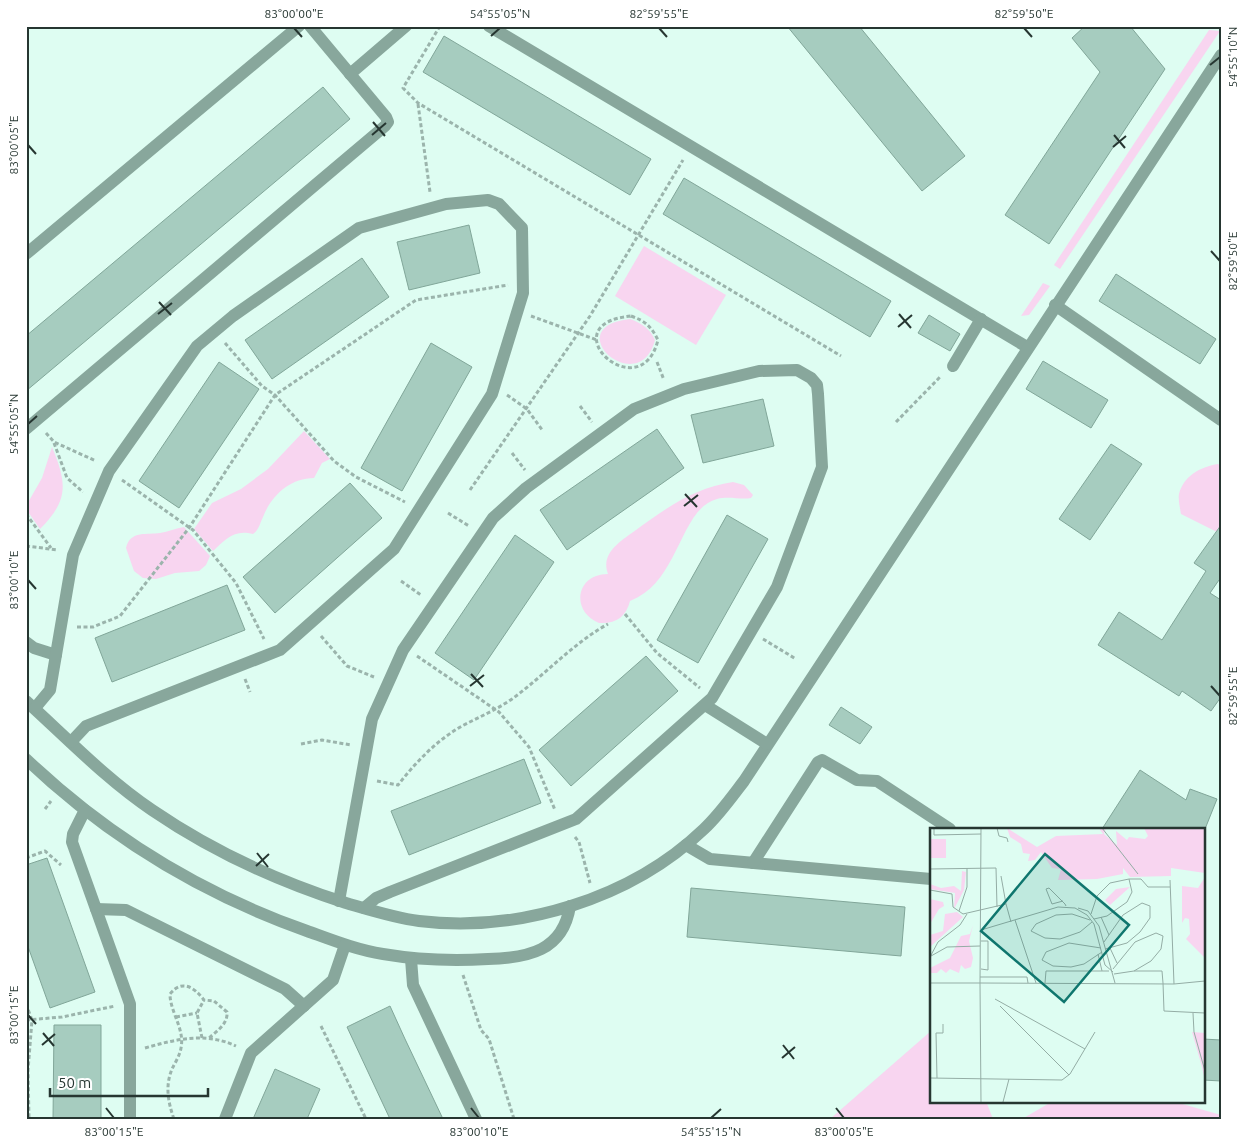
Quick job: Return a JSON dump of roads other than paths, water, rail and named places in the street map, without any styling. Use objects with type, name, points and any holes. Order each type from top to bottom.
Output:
[{"type":"street","points":[[26,254],[299,26]]},
{"type":"street","points":[[31,425],[388,122],[386,117],[310,26]]},
{"type":"street","points":[[350,74],[406,26]]},
{"type":"street","points":[[489,26],[1027,346]]},
{"type":"street","points":[[70,742],[86,726],[280,650],[394,549],[492,394],[518,311],[523,293],[523,233],[518,223],[494,201],[446,204],[359,228],[233,316],[197,346],[110,471],[73,556],[50,690],[30,704],[70,742],[117,784],[194,837],[253,868],[308,891],[364,908],[417,921],[444,923],[498,921],[570,906],[600,896],[647,872],[686,844],[723,808],[1221,55]]},
{"type":"street","points":[[1055,305],[1221,420]]},
{"type":"street","points":[[953,366],[981,319]]},
{"type":"street","points":[[340,901],[372,719],[403,650],[493,518],[526,488],[634,409],[684,389],[759,371],[797,370],[811,378],[816,385],[822,468],[777,587],[708,701],[576,819],[380,896],[364,908]]},
{"type":"street","points":[[26,642],[34,648],[56,656]]},
{"type":"street","points":[[708,701],[767,744]]},
{"type":"street","points":[[26,759],[60,791],[119,836],[189,880],[254,911],[345,945],[411,959],[512,958],[540,950],[557,939],[568,922],[570,906]]},
{"type":"street","points":[[752,863],[818,762],[822,760],[857,780],[877,781],[948,828]]},
{"type":"street","points":[[85,810],[73,834],[72,842],[130,1004],[130,1119]]},
{"type":"street","points":[[686,844],[707,859],[930,878]]},
{"type":"street","points":[[96,909],[126,910],[284,988],[304,1006]]},
{"type":"street","points":[[225,1119],[252,1053],[333,980],[345,945]]},
{"type":"street","points":[[411,959],[413,985],[476,1119]]}]
